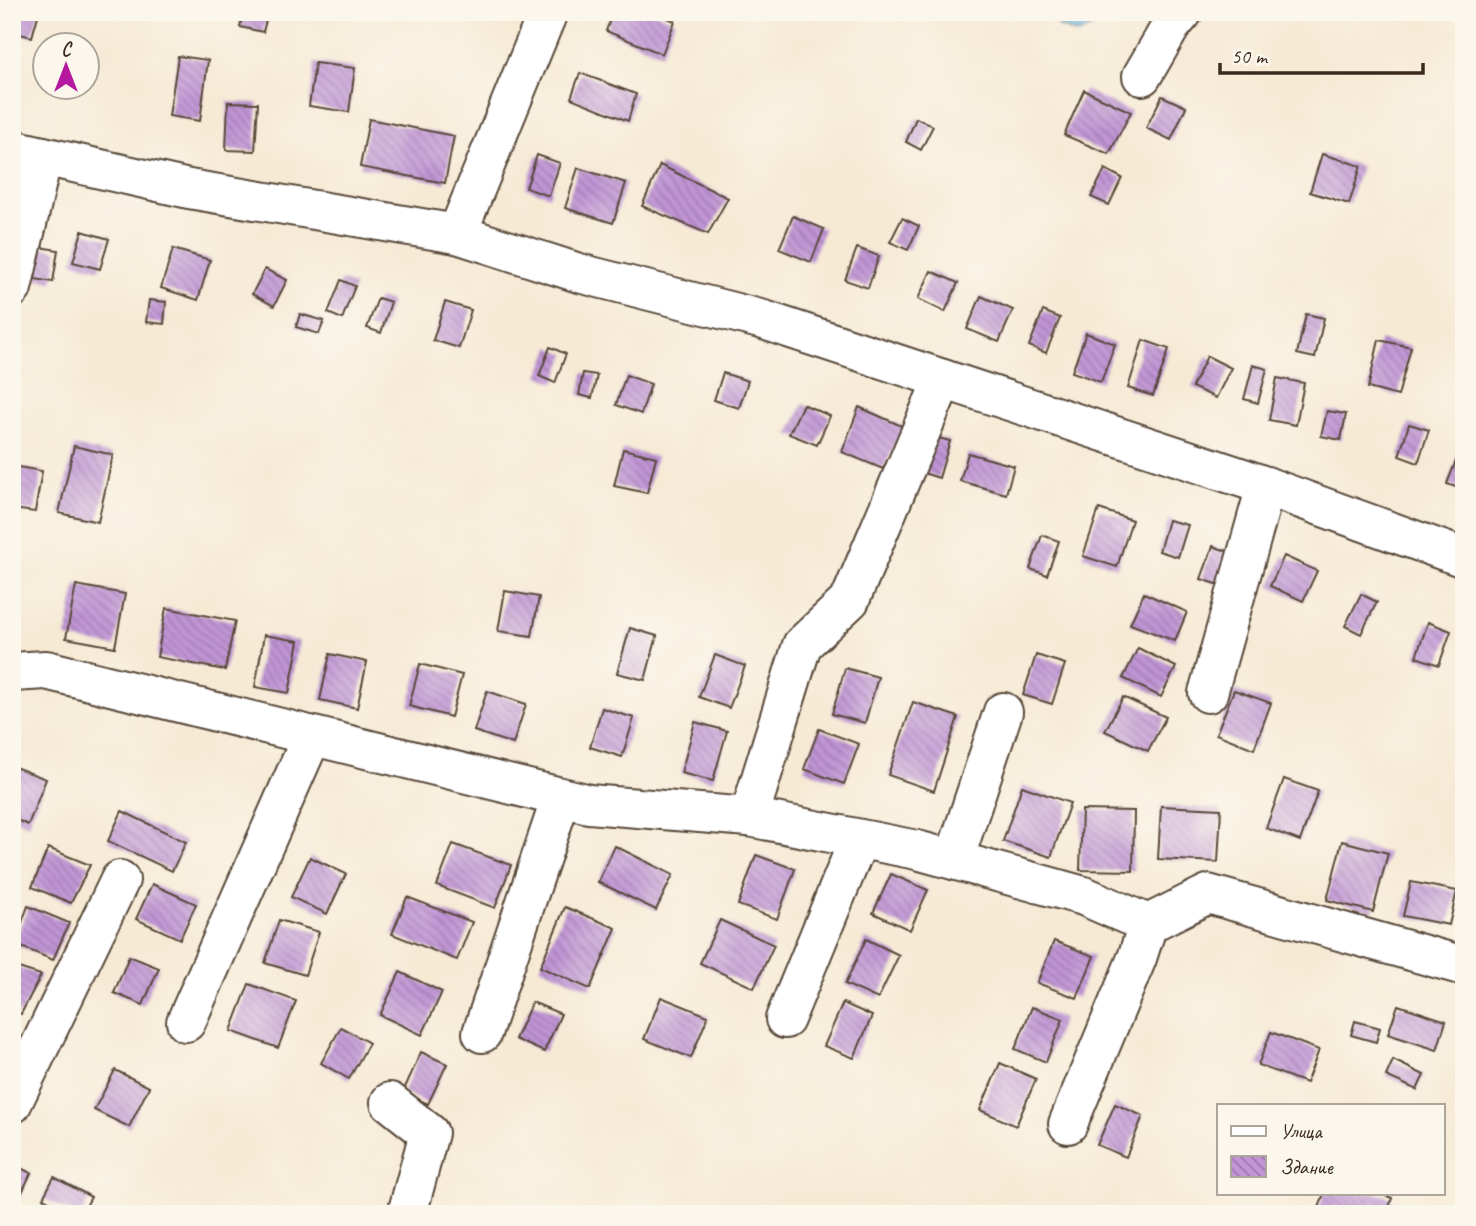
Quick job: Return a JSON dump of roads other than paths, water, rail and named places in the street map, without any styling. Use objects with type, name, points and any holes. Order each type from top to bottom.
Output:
[{"type":"street","points":[[457,234],[548,12]]},
{"type":"street","points":[[1142,76],[1171,26],[1183,12]]},
{"type":"street","points":[[12,288],[27,152],[190,189],[457,234],[579,273],[764,320],[1266,486],[1464,558]]},
{"type":"street","points":[[749,817],[802,646],[850,600],[943,379]]},
{"type":"street","points":[[1208,693],[1266,486]]},
{"type":"street","points":[[12,672],[46,670],[589,804],[749,817],[917,850],[1084,896],[1149,924]]},
{"type":"street","points":[[954,860],[1003,712]]},
{"type":"street","points":[[186,1022],[312,736]]},
{"type":"street","points":[[482,1033],[561,797]]},
{"type":"street","points":[[785,1019],[859,839]]},
{"type":"street","points":[[12,1104],[120,880]]},
{"type":"street","points":[[1068,1124],[1149,924],[1208,894],[1464,966]]},
{"type":"street","points":[[390,1102],[429,1133],[407,1214]]},
{"type":"water","points":[[1058,12],[1099,12],[1097,24],[1078,34],[1058,26]]}]
